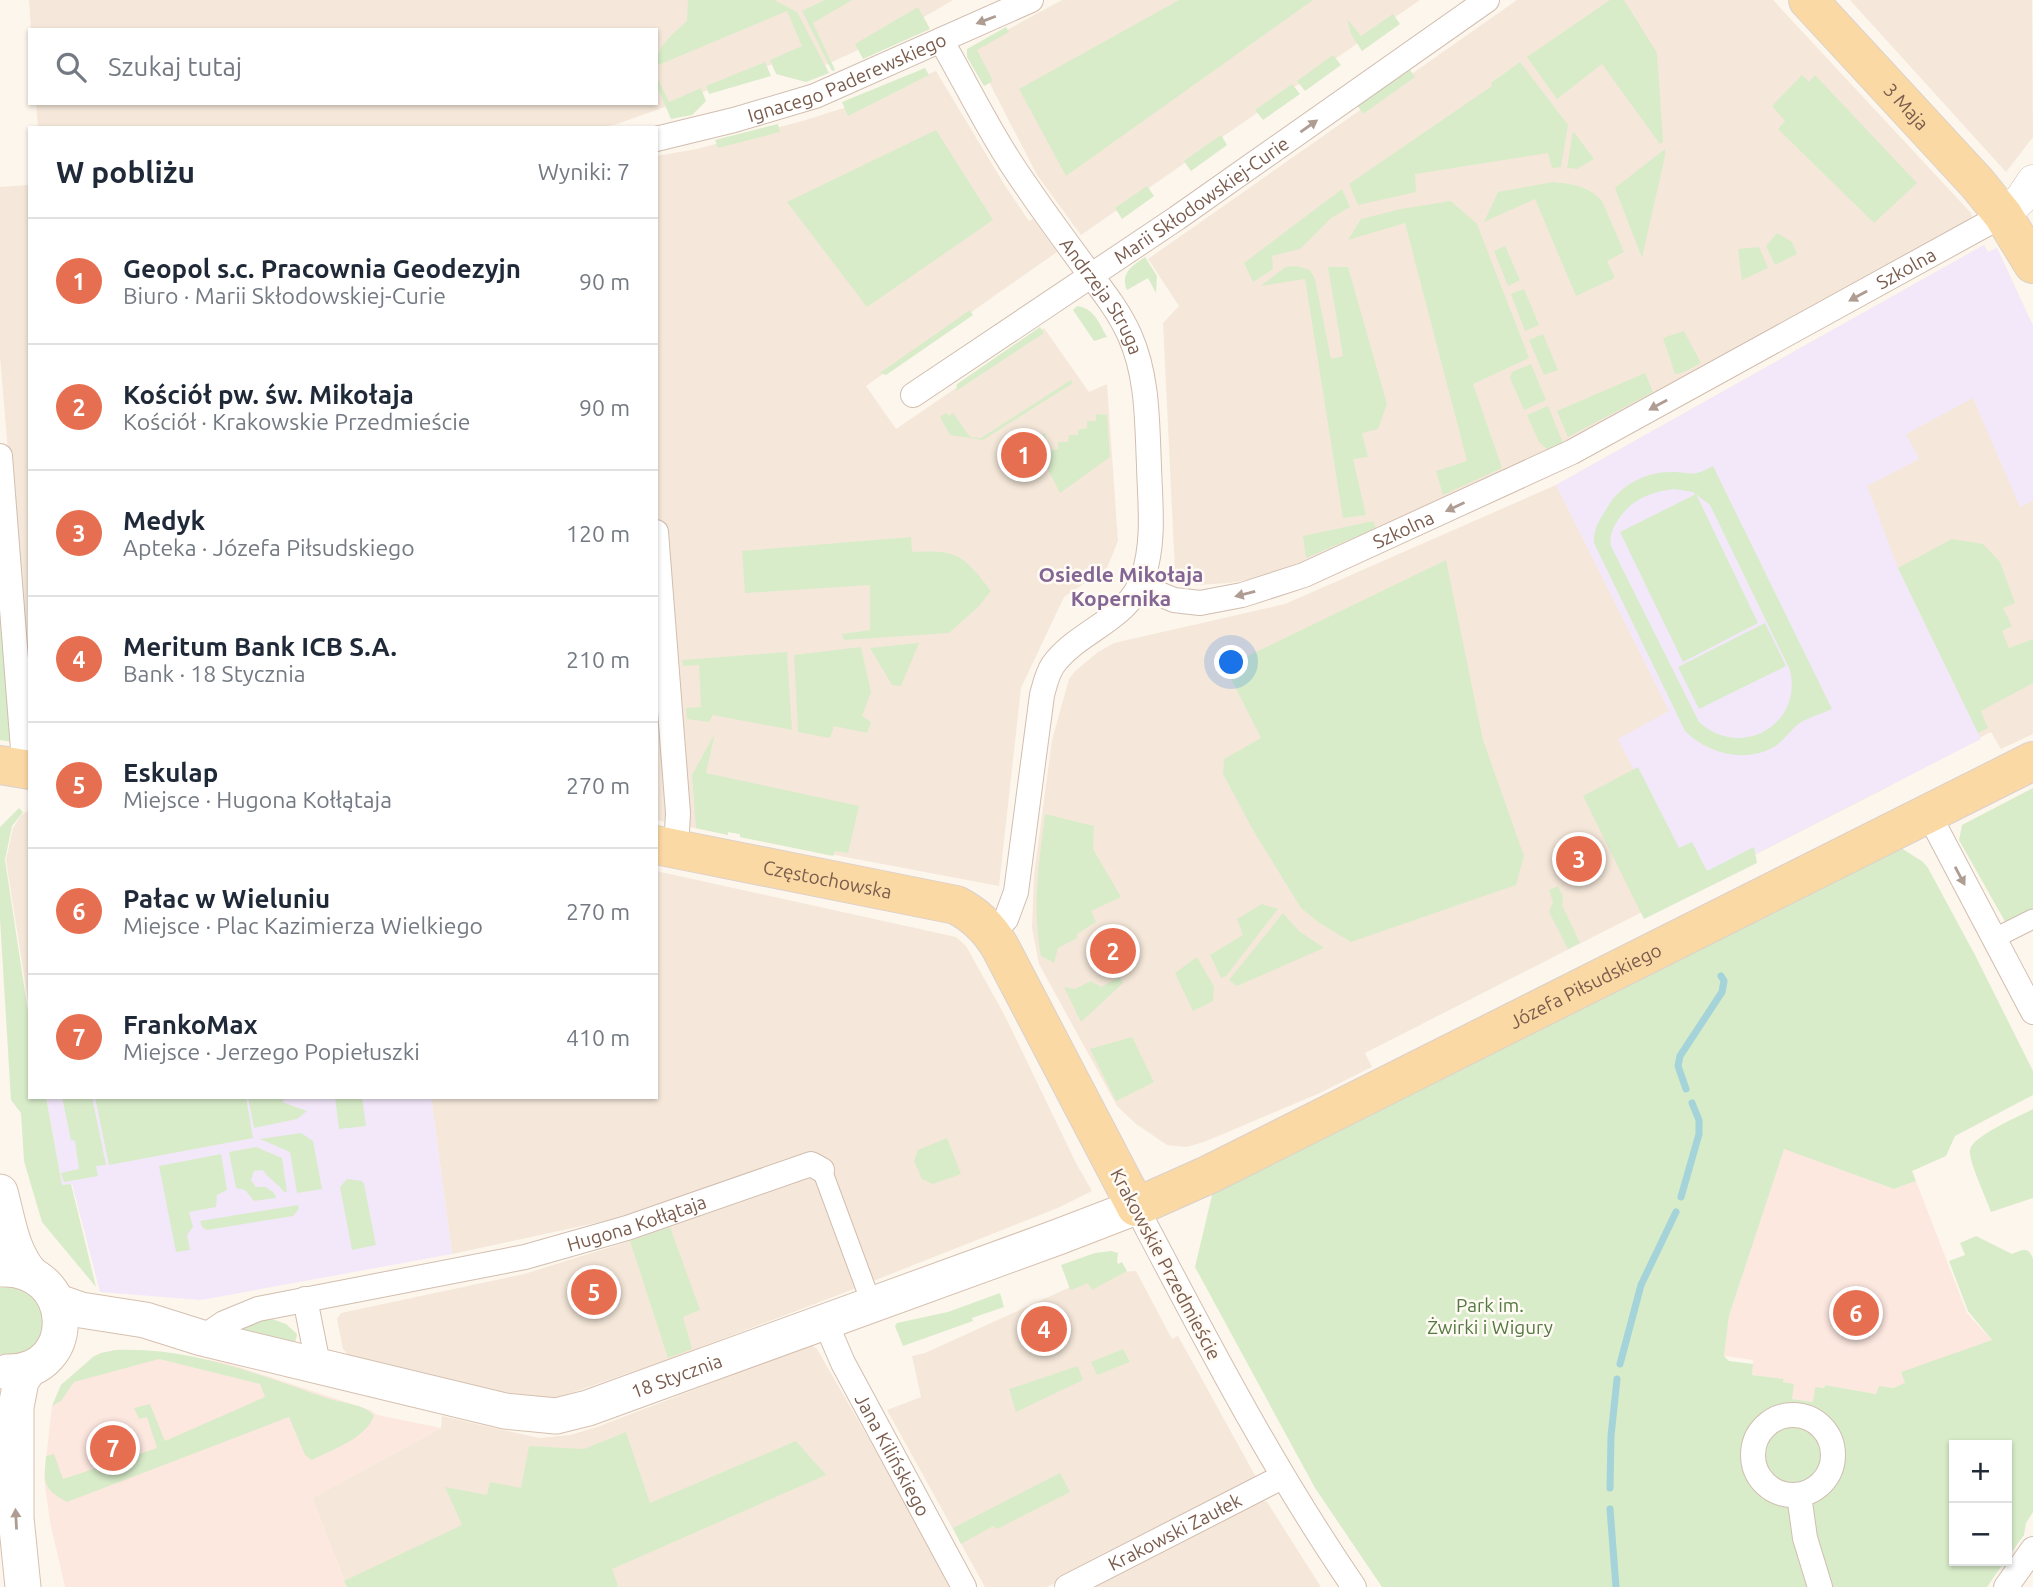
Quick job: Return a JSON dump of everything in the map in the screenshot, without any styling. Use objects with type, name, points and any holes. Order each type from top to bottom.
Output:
[{"type":"main road","name":"3 Maja","points":[[1808,0],[1977,183],[2003,215],[2033,264]]},
{"type":"main road","name":"Józefa Piłsudskiego","points":[[1136,1206],[1210,1174],[2033,761]]},
{"type":"main road","name":"Częstochowska","points":[[666,846],[956,905],[976,917],[992,933]]},
{"type":"main road","name":"Krakowskie Przedmieście","points":[[992,933],[1136,1206]]},
{"type":"main road","points":[[0,1192],[18,1257],[16,1271],[51,1291],[58,1302],[62,1322],[55,1346],[44,1359],[14,1370],[18,1391],[15,1420],[16,1518],[23,1587]]},
{"type":"main road","name":"18 Stycznia","points":[[58,1302],[81,1311],[145,1320],[202,1338],[505,1411],[556,1416],[588,1408],[1136,1206]]},
{"type":"main road","name":"18 Stycznia","points":[[55,1346],[68,1338],[88,1334],[202,1338]]},
{"type":"street","name":"Ignacego Paderewskiego","points":[[658,139],[815,96],[1031,0]]},
{"type":"street","name":"Marii Skłodowskiej-Curie","points":[[913,395],[1186,212],[1487,0]]},
{"type":"street","name":"Andrzeja Struga","points":[[941,40],[1024,184],[1123,322],[1137,356],[1143,380],[1151,534],[1140,586]]},
{"type":"street","points":[[2003,215],[2021,199],[2033,181]]},
{"type":"street","name":"Szkolna","points":[[1140,586],[1174,600],[1200,603],[1242,595],[1304,575],[1573,453],[2003,215]]},
{"type":"street","points":[[0,456],[23,748],[17,768]]},
{"type":"street","points":[[658,558],[678,813],[666,846]]},
{"type":"street","points":[[992,933],[1006,919],[1016,892],[1042,695],[1047,676],[1062,655],[1112,618],[1140,586]]},
{"type":"street","points":[[1929,815],[2033,1012]]},
{"type":"street","points":[[1995,942],[2005,933],[2033,919]]},
{"type":"street","name":"Hugona Kołłątaja","points":[[202,1338],[223,1323],[247,1312],[525,1257],[627,1228],[811,1164],[822,1171],[872,1305]]},
{"type":"street","name":"Krakowskie Przedmieście","points":[[1136,1206],[1231,1387],[1282,1477],[1354,1587]]},
{"type":"street","points":[[305,1299],[316,1354],[313,1365]]},
{"type":"street","name":"Jana Kilińskiego","points":[[825,1321],[843,1363],[964,1587]]},
{"type":"street","name":"Krakowski Zaułek","points":[[1067,1587],[1282,1477]]},
{"type":"street","points":[[1799,1495],[1805,1538],[1820,1587]]},
{"type":"street","points":[[2006,1587],[2033,1549]]},
{"type":"shaded area","points":[[29,0],[953,0],[905,28],[815,70],[806,51],[676,103],[608,126],[38,126],[36,105],[658,105],[658,28],[31,28]]},
{"type":"shaded area","points":[[1062,0],[1420,0],[1081,235],[1037,175],[972,49]]},
{"type":"shaded area","points":[[1517,0],[1773,0],[1971,213],[1973,221],[1551,451],[1324,555],[1262,577],[1230,583],[1196,585],[1175,572],[1163,323],[1179,306],[1148,259]]},
{"type":"shaded area","points":[[1850,0],[2032,0],[2033,137],[2006,172]]},
{"type":"shaded area","points":[[936,71],[1004,184],[1029,221],[1033,219],[1057,252],[866,386],[896,429],[1044,328],[1089,392],[1107,384],[1118,541],[1107,568],[1064,597],[1021,688],[999,886],[740,837],[740,834],[728,832],[728,835],[658,820],[658,156],[697,149],[853,105]]},
{"type":"shaded area","points":[[28,185],[28,693],[0,356],[0,187]]},
{"type":"shaded area","points":[[1984,245],[1988,252],[1997,248],[2033,326],[2033,734],[2001,749],[1991,732],[1365,1053],[1372,1067],[1320,1093],[1204,1142],[1186,1147],[1167,1145],[1136,1124],[1117,1106],[1039,964],[1032,928],[1034,875],[1052,740],[1069,679],[1074,672],[1098,652],[1114,643],[1285,604],[1556,485]]},
{"type":"shaded area","points":[[1984,245],[1988,252],[1997,248],[2033,326],[2033,501],[2020,507],[1973,398],[1906,434],[1919,459],[1867,486],[1898,568],[1981,739],[1693,886],[1618,739],[1669,711],[1556,485]]},
{"type":"shaded area","points":[[28,811],[28,1001],[6,860],[13,828],[21,815]]},
{"type":"shaded area","points":[[658,871],[956,937],[966,946],[1005,1016],[1092,1191],[1060,1207],[868,1283],[827,1164],[651,1211],[452,1254],[431,1099],[658,1099]]},
{"type":"shaded area","points":[[46,1099],[431,1099],[452,1254],[201,1300],[100,1292],[72,1184],[62,1185]]},
{"type":"shaded area","points":[[1784,1148],[1894,1189],[1916,1181],[1967,1313],[2000,1349],[1876,1394],[1825,1385],[1813,1402],[1792,1399],[1783,1379],[1752,1375],[1753,1360],[1724,1356],[1729,1316]]},
{"type":"shaded area","points":[[809,1173],[817,1180],[859,1287],[667,1360],[562,1396],[545,1399],[493,1390],[349,1356],[343,1349],[337,1319],[341,1313],[524,1274],[630,1241]]},
{"type":"shaded area","points":[[1136,1271],[1172,1339],[1178,1336],[1256,1477],[1189,1516],[1047,1587],[985,1587],[887,1410],[921,1397],[912,1356],[925,1353],[1101,1273]]},
{"type":"shaded area","points":[[811,1345],[817,1349],[951,1587],[347,1587],[312,1498],[441,1428],[442,1416],[539,1438],[570,1435]]},
{"type":"shaded area","points":[[116,1350],[164,1353],[227,1363],[370,1410],[378,1415],[441,1428],[312,1498],[347,1587],[65,1587],[50,1522],[44,1478],[52,1406],[61,1385],[93,1357]]},
{"type":"shaded area","points":[[1259,1500],[1267,1502],[1321,1587],[1088,1587]]},
{"type":"green space","points":[[688,0],[774,0],[797,12],[829,73],[806,82],[776,74],[770,60],[802,46],[787,11],[658,65],[662,46],[687,21]]},
{"type":"green space","points":[[825,0],[852,0],[813,23],[835,70],[832,71],[802,11]]},
{"type":"green space","points":[[1179,0],[1313,0],[1066,176],[1019,89]]},
{"type":"green space","points":[[1610,0],[1624,0],[1657,53],[1663,142],[1660,144],[1602,64],[1557,99],[1527,57]]},
{"type":"green space","points":[[918,7],[930,29],[863,59],[855,44]]},
{"type":"green space","points":[[1393,14],[1400,24],[1362,51],[1351,34],[1347,19],[1361,36]]},
{"type":"green space","points":[[1006,27],[1009,32],[977,50],[993,81],[984,86],[967,57],[967,49]]},
{"type":"green space","points":[[1333,55],[1341,65],[1305,91],[1297,81]]},
{"type":"green space","points":[[765,62],[771,76],[709,94],[706,86]]},
{"type":"green space","points":[[1520,62],[1568,125],[1561,167],[1552,168],[1548,153],[1415,174],[1416,192],[1358,205],[1349,184],[1492,86],[1491,83]]},
{"type":"green space","points":[[925,68],[929,75],[848,116],[842,102]]},
{"type":"green space","points":[[1410,70],[1415,77],[1363,114],[1358,106]]},
{"type":"green space","points":[[1802,75],[1809,82],[1815,75],[1917,183],[1874,223],[1778,129],[1785,121],[1772,106]]},
{"type":"green space","points":[[658,79],[669,102],[701,88],[706,101],[692,115],[671,119],[658,89]]},
{"type":"green space","points":[[1292,84],[1300,94],[1263,120],[1255,110]]},
{"type":"green space","points":[[778,124],[780,132],[718,148],[715,140]]},
{"type":"green space","points":[[936,130],[993,220],[867,307],[787,202]]},
{"type":"green space","points":[[1573,131],[1594,159],[1577,169],[1567,168]]},
{"type":"green space","points":[[1221,135],[1227,145],[1191,171],[1184,161]]},
{"type":"green space","points":[[1665,149],[1665,156],[1642,258],[1615,188]]},
{"type":"green space","points":[[1553,182],[1580,187],[1602,201],[1624,252],[1607,261],[1615,278],[1576,296],[1535,199],[1484,222],[1498,192]]},
{"type":"green space","points":[[1147,186],[1154,196],[1122,219],[1115,208]]},
{"type":"green space","points":[[1342,189],[1350,207],[1331,218],[1300,249],[1272,256],[1273,269],[1253,282],[1244,263]]},
{"type":"green space","points":[[1451,201],[1477,224],[1529,358],[1473,384],[1502,468],[1443,495],[1436,471],[1467,461],[1405,223],[1348,240],[1361,219]]},
{"type":"green space","points":[[1777,233],[1792,242],[1797,254],[1775,265],[1766,246]]},
{"type":"green space","points":[[1505,246],[1520,280],[1508,286],[1494,251]]},
{"type":"green space","points":[[1759,247],[1768,268],[1742,280],[1738,249]]},
{"type":"green space","points":[[1145,257],[1157,276],[1156,293],[1148,278],[1127,290],[1125,284],[1126,274]]},
{"type":"green space","points":[[1297,266],[1310,270],[1315,279],[1331,359],[1343,356],[1328,267],[1348,267],[1387,404],[1378,429],[1362,433],[1368,457],[1353,459],[1366,515],[1343,518],[1305,279],[1261,286],[1285,267]]},
{"type":"green space","points":[[1524,289],[1539,325],[1525,331],[1511,294]]},
{"type":"green space","points":[[1077,306],[1092,313],[1107,337],[1094,341],[1073,310]]},
{"type":"green space","points":[[970,310],[973,315],[886,375],[880,373]]},
{"type":"green space","points":[[1040,327],[1044,333],[956,391],[957,384]]},
{"type":"green space","points":[[1684,331],[1701,363],[1675,374],[1663,338]]},
{"type":"green space","points":[[1543,334],[1558,370],[1544,375],[1529,340]]},
{"type":"green space","points":[[1531,364],[1546,400],[1524,410],[1510,378],[1512,372]]},
{"type":"green space","points":[[1645,373],[1653,392],[1568,437],[1557,411]]},
{"type":"green space","points":[[1071,380],[1073,383],[983,440],[950,435],[940,417],[953,413],[970,437],[981,438]]},
{"type":"green space","points":[[1548,406],[1563,443],[1549,451],[1539,442],[1527,415]]},
{"type":"green space","points":[[1096,414],[1107,415],[1110,457],[1060,493],[1033,441],[1045,433],[1048,451],[1058,449],[1058,442],[1068,442],[1069,435],[1078,435],[1078,430],[1087,428],[1087,421],[1096,421]]},
{"type":"green space","points":[[1713,466],[1832,709],[1801,723],[1772,748],[1749,755],[1715,750],[1685,731],[1594,543],[1600,520],[1612,500],[1634,481],[1652,474],[1696,473]],"holes":[[[1665,490],[1693,492],[1710,505],[1790,670],[1792,690],[1787,707],[1778,721],[1765,731],[1750,737],[1733,738],[1716,733],[1699,722],[1611,546],[1611,535],[1615,526],[1623,513],[1636,502]]]},
{"type":"green space","points":[[1696,494],[1758,623],[1683,662],[1620,532]]},
{"type":"green space","points":[[1373,521],[1376,528],[1306,558],[1303,536]]},
{"type":"green space","points":[[911,537],[912,552],[940,552],[958,557],[973,569],[991,591],[978,607],[949,633],[844,640],[842,634],[870,630],[870,585],[745,593],[742,551]]},
{"type":"green space","points":[[1952,539],[1983,544],[2000,562],[2015,603],[2003,608],[2012,626],[2002,631],[2009,648],[2033,639],[2033,683],[1981,711],[1988,728],[1978,733],[1898,568]]},
{"type":"green space","points":[[1446,560],[1483,740],[1524,856],[1516,885],[1351,942],[1301,908],[1253,830],[1223,774],[1224,759],[1261,738],[1225,667]]},
{"type":"green space","points":[[0,592],[12,742],[0,740]]},
{"type":"green space","points":[[1765,623],[1786,666],[1699,709],[1678,667]]},
{"type":"green space","points":[[919,643],[901,686],[892,685],[870,648]]},
{"type":"green space","points":[[861,647],[871,692],[862,716],[871,722],[867,733],[834,726],[830,738],[798,732],[794,655]]},
{"type":"green space","points":[[787,652],[792,730],[713,715],[709,722],[687,719],[686,708],[701,707],[699,665],[683,666],[682,660]]},
{"type":"green space","points":[[715,733],[706,773],[859,806],[848,853],[835,851],[833,856],[740,837],[740,834],[728,832],[728,835],[696,828],[692,775]]},
{"type":"green space","points":[[1638,767],[1679,848],[1692,842],[1707,871],[1754,847],[1757,863],[1644,919],[1583,796]]},
{"type":"green space","points":[[2033,788],[2033,912],[2007,925],[1959,840],[1962,825]]},
{"type":"green space","points":[[19,808],[23,812],[12,826],[5,860],[28,1012],[28,1099],[46,1099],[62,1185],[71,1184],[96,1287],[42,1222],[24,1161],[21,1113],[11,1100],[0,919],[0,827]]},
{"type":"green space","points":[[1045,814],[1094,826],[1093,849],[1121,897],[1091,911],[1096,922],[1077,934],[1077,938],[1058,948],[1054,963],[1041,956],[1038,938],[1037,885]]},
{"type":"green space","name":"Park im. Żwirki i Wigury","points":[[1898,846],[1928,868],[2033,1071],[2033,1095],[1955,1136],[1946,1156],[1912,1171],[1916,1181],[1894,1189],[1784,1149],[1729,1316],[1724,1356],[1729,1361],[1753,1364],[1752,1375],[1784,1379],[1783,1382],[1794,1384],[1792,1399],[1813,1402],[1815,1387],[1824,1388],[1825,1385],[1876,1394],[1879,1386],[1893,1388],[1905,1383],[1901,1372],[1992,1340],[1968,1311],[1949,1261],[1965,1255],[1960,1243],[1976,1236],[2012,1254],[2027,1251],[2033,1259],[2033,1512],[2026,1523],[2024,1535],[2012,1552],[2012,1440],[1949,1440],[1949,1566],[2002,1566],[1987,1587],[1382,1587],[1315,1488],[1195,1267],[1213,1191]]},
{"type":"green space","points":[[1558,886],[1563,896],[1562,905],[1580,943],[1568,949],[1549,912],[1553,902],[1549,890]]},
{"type":"green space","points":[[1262,904],[1278,909],[1226,976],[1221,978],[1210,955],[1243,935],[1237,919]]},
{"type":"green space","points":[[1283,913],[1299,931],[1324,948],[1237,986],[1229,980]]},
{"type":"green space","points":[[1197,957],[1214,987],[1213,1001],[1193,1011],[1175,973]]},
{"type":"green space","points":[[1119,977],[1123,983],[1081,1022],[1064,987],[1075,989],[1091,981],[1101,987]]},
{"type":"green space","points":[[1132,1037],[1154,1082],[1116,1101],[1090,1049]]},
{"type":"green space","points":[[62,1099],[92,1099],[106,1165],[96,1166],[98,1176],[64,1182],[61,1173],[79,1169],[75,1141],[71,1140]]},
{"type":"green space","points":[[95,1099],[246,1099],[253,1138],[109,1165]]},
{"type":"green space","points":[[248,1099],[285,1099],[282,1102],[307,1111],[297,1119],[254,1128]]},
{"type":"green space","points":[[335,1099],[362,1099],[366,1126],[339,1129]]},
{"type":"green space","points":[[2033,1109],[2033,1198],[1991,1212],[1970,1150],[1987,1133]]},
{"type":"green space","points":[[301,1133],[313,1141],[322,1189],[297,1193],[290,1152],[260,1139]]},
{"type":"green space","points":[[947,1138],[961,1174],[933,1184],[922,1179],[914,1161],[918,1150]]},
{"type":"green space","points":[[256,1147],[282,1158],[287,1192],[263,1170],[254,1171],[251,1180],[256,1187],[266,1187],[276,1198],[254,1201],[245,1190],[236,1188],[229,1152]]},
{"type":"green space","points":[[221,1154],[227,1190],[217,1195],[216,1207],[189,1212],[193,1227],[187,1235],[190,1250],[176,1252],[159,1166]]},
{"type":"green space","points":[[347,1179],[362,1181],[364,1184],[376,1245],[352,1250],[340,1187]]},
{"type":"green space","points":[[298,1205],[299,1209],[293,1216],[207,1230],[202,1227],[200,1221]]},
{"type":"green space","points":[[670,1227],[700,1310],[683,1317],[692,1349],[668,1358],[630,1241]]},
{"type":"green space","points":[[1095,1253],[1118,1253],[1118,1264],[1122,1262],[1127,1271],[1092,1290],[1088,1283],[1070,1289],[1061,1265]]},
{"type":"green space","points":[[10,1287],[26,1292],[37,1302],[42,1314],[38,1339],[30,1349],[17,1355],[0,1354],[0,1288]]},
{"type":"green space","points":[[1000,1293],[1004,1307],[903,1346],[895,1326],[897,1323],[948,1312]]},
{"type":"green space","points":[[269,1318],[286,1324],[297,1334],[295,1344],[239,1336],[235,1325]]},
{"type":"green space","points":[[1123,1349],[1130,1362],[1097,1375],[1091,1362]]},
{"type":"green space","points":[[116,1350],[172,1353],[225,1364],[360,1407],[374,1416],[370,1424],[356,1437],[312,1460],[305,1455],[289,1417],[67,1502],[53,1493],[46,1484],[46,1456],[54,1454],[63,1479],[157,1448],[147,1417],[139,1419],[134,1408],[150,1404],[165,1441],[265,1397],[260,1384],[159,1359],[74,1382],[61,1401],[52,1406],[61,1385],[93,1357]]},
{"type":"green space","points":[[1078,1366],[1083,1380],[1016,1412],[1009,1389]]},
{"type":"green space","points":[[626,1432],[650,1503],[796,1441],[826,1475],[612,1569],[618,1586],[616,1587],[347,1587],[344,1581],[462,1525],[445,1487],[487,1495],[490,1482],[521,1488],[529,1446],[584,1449]]},
{"type":"green space","points":[[1060,1473],[1070,1492],[997,1529],[993,1526],[961,1544],[953,1528]]},
{"type":"waterway","points":[[1686,1089],[1678,1066],[1680,1056],[1722,992],[1724,981],[1721,976]]},
{"type":"waterway","points":[[1681,1197],[1699,1134],[1699,1120],[1692,1103]]},
{"type":"waterway","points":[[1620,1364],[1641,1285],[1676,1212]]},
{"type":"waterway","points":[[1610,1488],[1611,1436],[1617,1379]]},
{"type":"waterway","points":[[1610,1509],[1616,1587]]},
{"type":"place","name":"Geopol s.c. Pracownia Geodezyjn","points":[[1024,455]]},
{"type":"place","name":"Medyk","points":[[1579,859]]},
{"type":"place","name":"Kościół pw. św. Mikołaja","points":[[1113,951]]},
{"type":"place","name":"Eskulap","points":[[594,1292]]},
{"type":"place","name":"Pałac w Wieluniu","points":[[1856,1313]]},
{"type":"place","name":"Meritum Bank ICB S.A.","points":[[1044,1329]]},
{"type":"place","name":"FrankoMax","points":[[113,1448]]},
{"type":"district","name":"Osiedle Mikołaja Kopernika","points":[[1121,586]]}]
